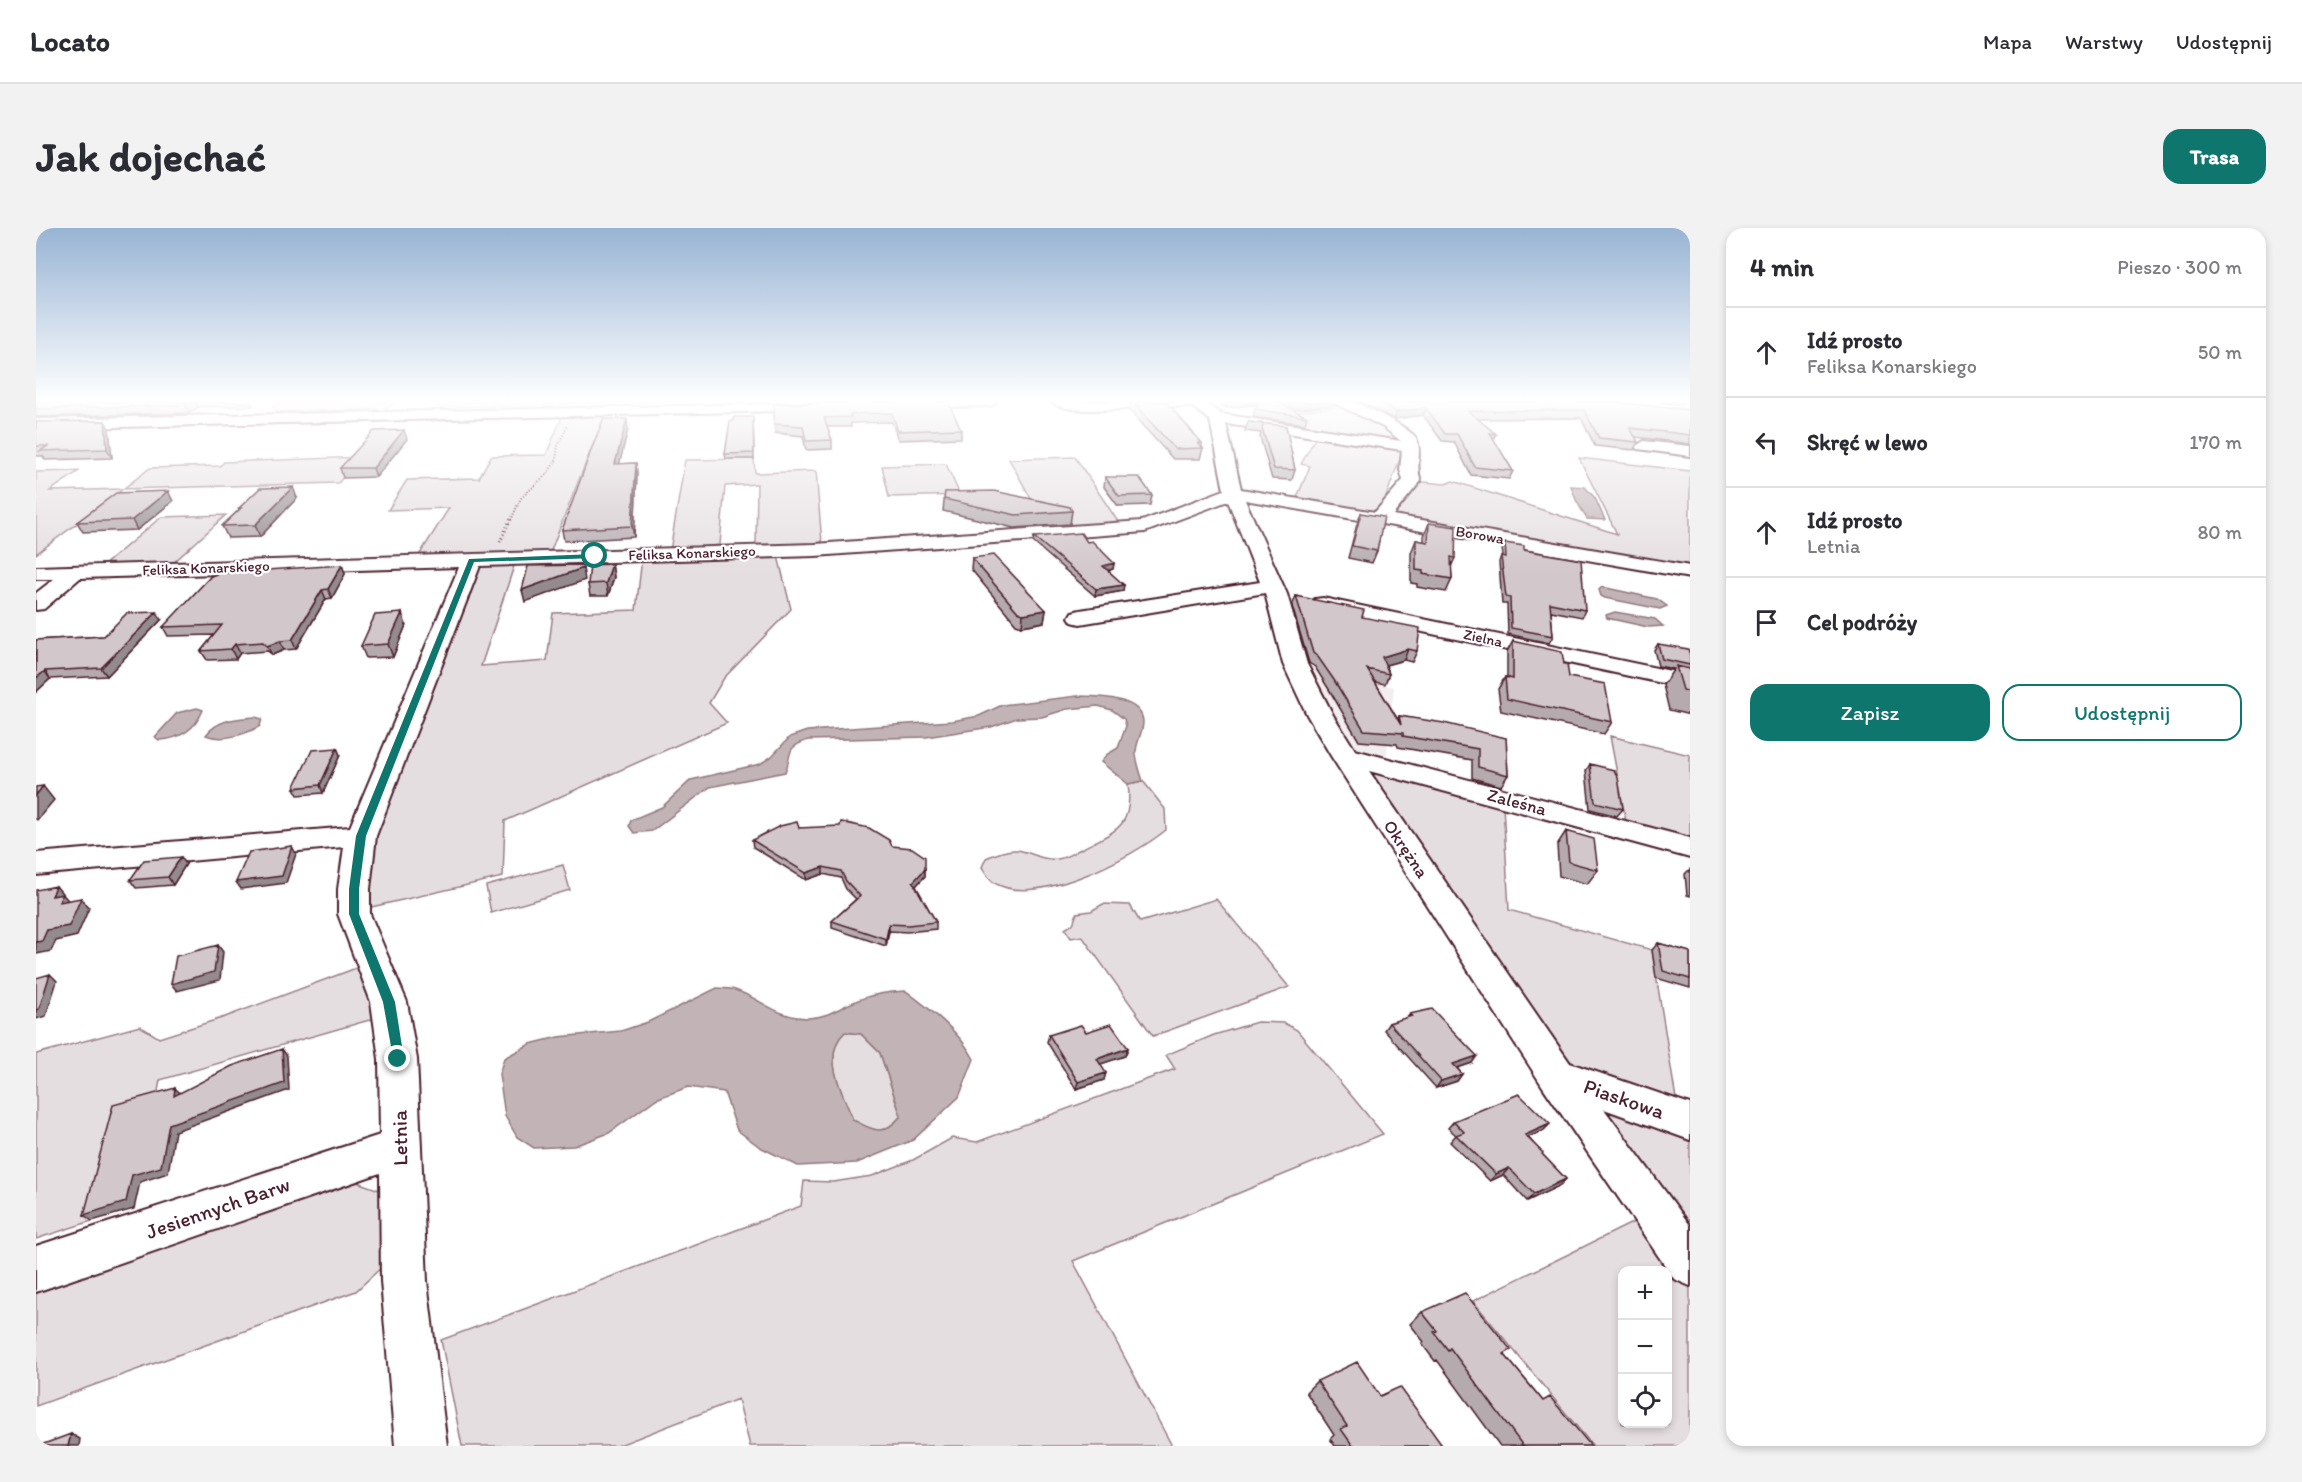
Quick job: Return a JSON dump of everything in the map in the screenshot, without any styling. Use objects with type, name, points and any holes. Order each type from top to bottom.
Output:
[{"type":"street","name":"Okrężna","points":[[1221,459],[1274,590],[1295,664],[1320,715],[1557,1075],[1690,1263]]},
{"type":"street","points":[[1381,517],[1412,481],[1407,470],[1409,459]]},
{"type":"street","name":"Borowa","points":[[1233,493],[1690,572]]},
{"type":"street","name":"Feliksa Konarskiego","points":[[36,573],[809,550],[1145,526],[1233,493]]},
{"type":"street","name":"Letnia","points":[[421,1446],[404,1281],[398,1059],[389,1002],[354,914],[354,889],[361,836],[482,560]]},
{"type":"street","points":[[36,604],[75,572]]},
{"type":"street","points":[[1080,617],[1274,590]]},
{"type":"street","name":"Zielna","points":[[1274,590],[1690,682]]},
{"type":"street","name":"Zaleśna","points":[[1345,756],[1690,848]]},
{"type":"street","points":[[36,864],[361,836]]},
{"type":"street","name":"Piaskowa","points":[[1557,1075],[1690,1122]]},
{"type":"street","name":"Jesiennych Barw","points":[[36,1269],[400,1147]]},
{"type":"path","points":[[482,560],[521,498],[546,476],[556,459]]},
{"type":"shaded area","points":[[360,459],[338,483],[123,489],[150,468],[220,466],[224,462]]},
{"type":"shaded area","points":[[489,459],[587,459],[550,553],[418,557],[449,508],[388,510],[407,480],[479,478]]},
{"type":"shaded area","points":[[754,459],[755,473],[816,471],[822,543],[756,545],[757,484],[725,486],[720,545],[670,551],[685,460]]},
{"type":"shaded area","points":[[1009,459],[1076,459],[1121,526],[1049,531]]},
{"type":"shaded area","points":[[1304,459],[1400,459],[1380,513],[1296,500],[1310,466],[1301,464]]},
{"type":"shaded area","points":[[1579,459],[1690,471],[1690,567],[1393,516],[1413,481],[1445,484],[1453,481],[1617,534]]},
{"type":"shaded area","points":[[946,464],[960,495],[889,497],[882,466]]},
{"type":"shaded area","points":[[79,471],[50,491],[123,489],[36,554],[36,472]]},
{"type":"shaded area","points":[[1571,486],[1585,487],[1595,498],[1605,520],[1587,519]]},
{"type":"shaded area","points":[[226,515],[173,563],[103,566],[161,517]]},
{"type":"shaded area","points":[[778,556],[791,609],[724,678],[709,703],[727,723],[505,821],[503,877],[367,908],[368,839],[478,565],[515,563],[481,666],[547,661],[553,613],[636,610],[642,558]]},
{"type":"shaded area","points":[[1602,587],[1657,599],[1667,606],[1660,609],[1605,598],[1601,596],[1599,590]]},
{"type":"shaded area","points":[[1615,612],[1655,619],[1663,626],[1648,627],[1607,618],[1606,615]]},
{"type":"shaded area","points":[[1304,665],[1394,687],[1386,761],[1354,752]]},
{"type":"shaded area","points":[[1078,696],[1117,700],[1135,707],[1141,714],[1143,726],[1136,754],[1143,781],[1128,784],[1101,762],[1106,755],[1118,748],[1126,726],[1124,719],[1112,710],[1098,706],[1067,709],[1042,717],[1017,718],[991,727],[926,737],[808,740],[792,749],[785,772],[710,787],[652,831],[634,833],[629,826],[631,820],[662,807],[691,780],[760,764],[771,757],[790,737],[807,731],[952,721],[979,716],[1002,705]]},
{"type":"shaded area","points":[[197,708],[203,710],[200,717],[186,732],[174,738],[159,740],[155,737],[177,713]]},
{"type":"shaded area","points":[[255,717],[262,719],[260,726],[248,732],[220,738],[206,735],[222,723]]},
{"type":"shaded area","points":[[1610,736],[1690,755],[1690,840],[1626,822]]},
{"type":"shaded area","points":[[1365,769],[1503,805],[1509,910],[1652,950],[1676,1099],[1570,1065]]},
{"type":"shaded area","points":[[1143,781],[1165,809],[1166,830],[1131,853],[1083,876],[1057,885],[1033,889],[1011,889],[993,882],[982,867],[986,858],[1009,850],[1022,851],[1047,859],[1061,858],[1106,836],[1114,831],[1125,818],[1129,798],[1128,784]]},
{"type":"shaded area","points":[[563,865],[570,890],[491,913],[486,886]]},
{"type":"shaded area","points":[[1216,899],[1289,987],[1153,1036],[1082,936],[1071,938],[1065,929],[1073,924],[1077,913],[1091,911],[1103,904],[1130,905],[1140,922]]},
{"type":"shaded area","points":[[359,967],[380,1017],[160,1080],[156,1102],[120,1112],[92,1221],[36,1239],[36,1054],[140,1026],[159,1038],[225,1017]]},
{"type":"shaded area","points":[[717,988],[735,990],[778,1012],[808,1018],[827,1014],[868,997],[906,991],[935,1013],[961,1039],[974,1059],[959,1097],[913,1140],[857,1163],[798,1166],[760,1147],[737,1130],[724,1092],[688,1087],[656,1099],[609,1133],[574,1146],[534,1148],[517,1137],[505,1116],[499,1074],[504,1058],[530,1044],[558,1037],[621,1031],[648,1022]],"holes":[[[845,1032],[861,1034],[880,1053],[901,1116],[895,1123],[884,1129],[873,1129],[853,1120],[839,1087],[834,1063],[834,1051],[838,1041]]]},
{"type":"shaded area","points":[[1257,1022],[1284,1023],[1297,1030],[1383,1134],[1073,1261],[1172,1446],[750,1446],[738,1399],[617,1446],[462,1446],[441,1340],[801,1206],[804,1181],[833,1182],[872,1176],[913,1160],[952,1138],[977,1142],[1175,1069],[1166,1055],[1214,1035]]},
{"type":"shaded area","points":[[845,1032],[861,1034],[880,1053],[901,1116],[889,1127],[878,1130],[853,1120],[839,1087],[834,1063],[834,1052]]},
{"type":"shaded area","points":[[1599,1100],[1690,1131],[1690,1230]]},
{"type":"shaded area","points":[[357,1182],[382,1191],[384,1265],[356,1291],[36,1406],[36,1288]]},
{"type":"shaded area","points":[[1642,1218],[1690,1284],[1690,1446],[1593,1446],[1473,1301]]},
{"type":"building","points":[[348,459],[380,459],[373,468],[340,468]]},
{"type":"building","points":[[588,459],[616,459],[615,464],[636,463],[632,526],[562,530]]},
{"type":"building","points":[[1271,459],[1293,459],[1295,470],[1274,469]]},
{"type":"building","points":[[1471,459],[1506,459],[1513,471],[1475,467]]},
{"type":"building","points":[[1105,477],[1139,477],[1152,495],[1119,496]]},
{"type":"building","points":[[293,487],[255,525],[222,526],[260,488]]},
{"type":"building","points":[[168,491],[132,520],[77,522],[116,493]]},
{"type":"building","points":[[994,491],[1070,507],[1072,511],[1016,515],[944,499],[945,492]]},
{"type":"building","points":[[1361,513],[1384,517],[1377,551],[1352,546]]},
{"type":"building","points":[[1429,523],[1456,527],[1455,558],[1451,557],[1452,579],[1423,574],[1423,571],[1416,570],[1416,540],[1428,542]]},
{"type":"building","points":[[1081,533],[1087,542],[1092,541],[1114,563],[1103,566],[1124,585],[1096,589],[1034,537]]},
{"type":"building","points":[[1505,543],[1524,546],[1524,550],[1581,560],[1585,610],[1550,603],[1553,636],[1511,628],[1510,598],[1506,597],[1501,556],[1506,557]]},
{"type":"building","points":[[994,555],[1046,610],[1023,614],[1018,612],[972,558]]},
{"type":"building","points":[[612,564],[606,583],[588,584],[590,565]]},
{"type":"building","points":[[342,565],[328,589],[322,590],[292,640],[280,641],[267,646],[263,642],[235,644],[231,649],[201,651],[222,625],[163,627],[211,576],[219,573]]},
{"type":"building","points":[[582,565],[583,568],[522,590],[528,566]]},
{"type":"building","points":[[1296,596],[1364,610],[1362,617],[1420,628],[1417,651],[1408,649],[1382,657],[1389,674],[1367,669],[1401,725],[1399,716],[1444,723],[1506,738],[1508,775],[1478,767],[1478,749],[1403,736],[1403,733],[1364,730],[1334,680],[1313,653]]},
{"type":"building","points":[[157,612],[101,668],[45,671],[36,678],[36,640],[104,636],[127,613]]},
{"type":"building","points":[[402,613],[388,644],[361,646],[375,615]]},
{"type":"building","points":[[1513,641],[1562,652],[1569,677],[1605,684],[1612,722],[1507,699],[1505,677],[1513,679]]},
{"type":"building","points":[[1658,644],[1688,649],[1690,665],[1662,659]]},
{"type":"building","points":[[1676,666],[1690,669],[1690,692],[1683,690]]},
{"type":"building","points":[[337,748],[320,785],[294,788],[312,750]]},
{"type":"building","points":[[1590,764],[1614,770],[1618,778],[1623,809],[1595,802]]},
{"type":"building","points":[[43,786],[36,795],[36,787]]},
{"type":"building","points":[[797,822],[799,828],[840,826],[841,822],[869,828],[889,840],[892,846],[912,848],[925,857],[925,869],[913,882],[936,922],[908,925],[889,924],[886,939],[832,921],[860,896],[846,881],[841,871],[823,867],[806,873],[752,840],[780,826]]},
{"type":"building","points":[[1566,831],[1594,839],[1598,870],[1569,862]]},
{"type":"building","points":[[292,846],[282,876],[236,882],[249,852]]},
{"type":"building","points":[[181,857],[168,877],[130,880],[144,860]]},
{"type":"building","points":[[56,886],[52,896],[63,894],[59,902],[81,898],[69,926],[47,930],[42,941],[36,942],[36,890]]},
{"type":"building","points":[[1658,943],[1690,952],[1690,979],[1663,971]]},
{"type":"building","points":[[218,945],[214,972],[171,984],[176,956]]},
{"type":"building","points":[[50,974],[39,1009],[36,1010],[36,978]]},
{"type":"building","points":[[1432,1009],[1477,1056],[1453,1064],[1462,1074],[1441,1081],[1389,1023],[1412,1016],[1410,1014]]},
{"type":"building","points":[[1111,1024],[1128,1048],[1097,1059],[1106,1073],[1078,1082],[1049,1035],[1081,1025],[1086,1032]]},
{"type":"building","points":[[282,1049],[284,1083],[169,1124],[161,1167],[132,1175],[126,1202],[84,1215],[113,1105],[175,1088],[174,1096],[232,1066]]},
{"type":"building","points":[[1519,1094],[1550,1124],[1525,1135],[1566,1179],[1534,1194],[1509,1168],[1496,1174],[1456,1135],[1464,1132],[1454,1121]]},
{"type":"building","points":[[1465,1293],[1511,1350],[1504,1354],[1543,1401],[1550,1397],[1591,1446],[1523,1446],[1450,1348],[1448,1350],[1434,1332],[1437,1331],[1422,1312]]},
{"type":"building","points":[[1357,1362],[1380,1396],[1400,1387],[1441,1444],[1437,1446],[1353,1446],[1341,1429],[1347,1426],[1317,1381]]},
{"type":"building","points":[[71,1434],[68,1446],[38,1446]]},
{"type":"route","points":[[398,1059],[389,1002],[354,914],[354,889],[361,836],[472,560],[595,556]]}]
